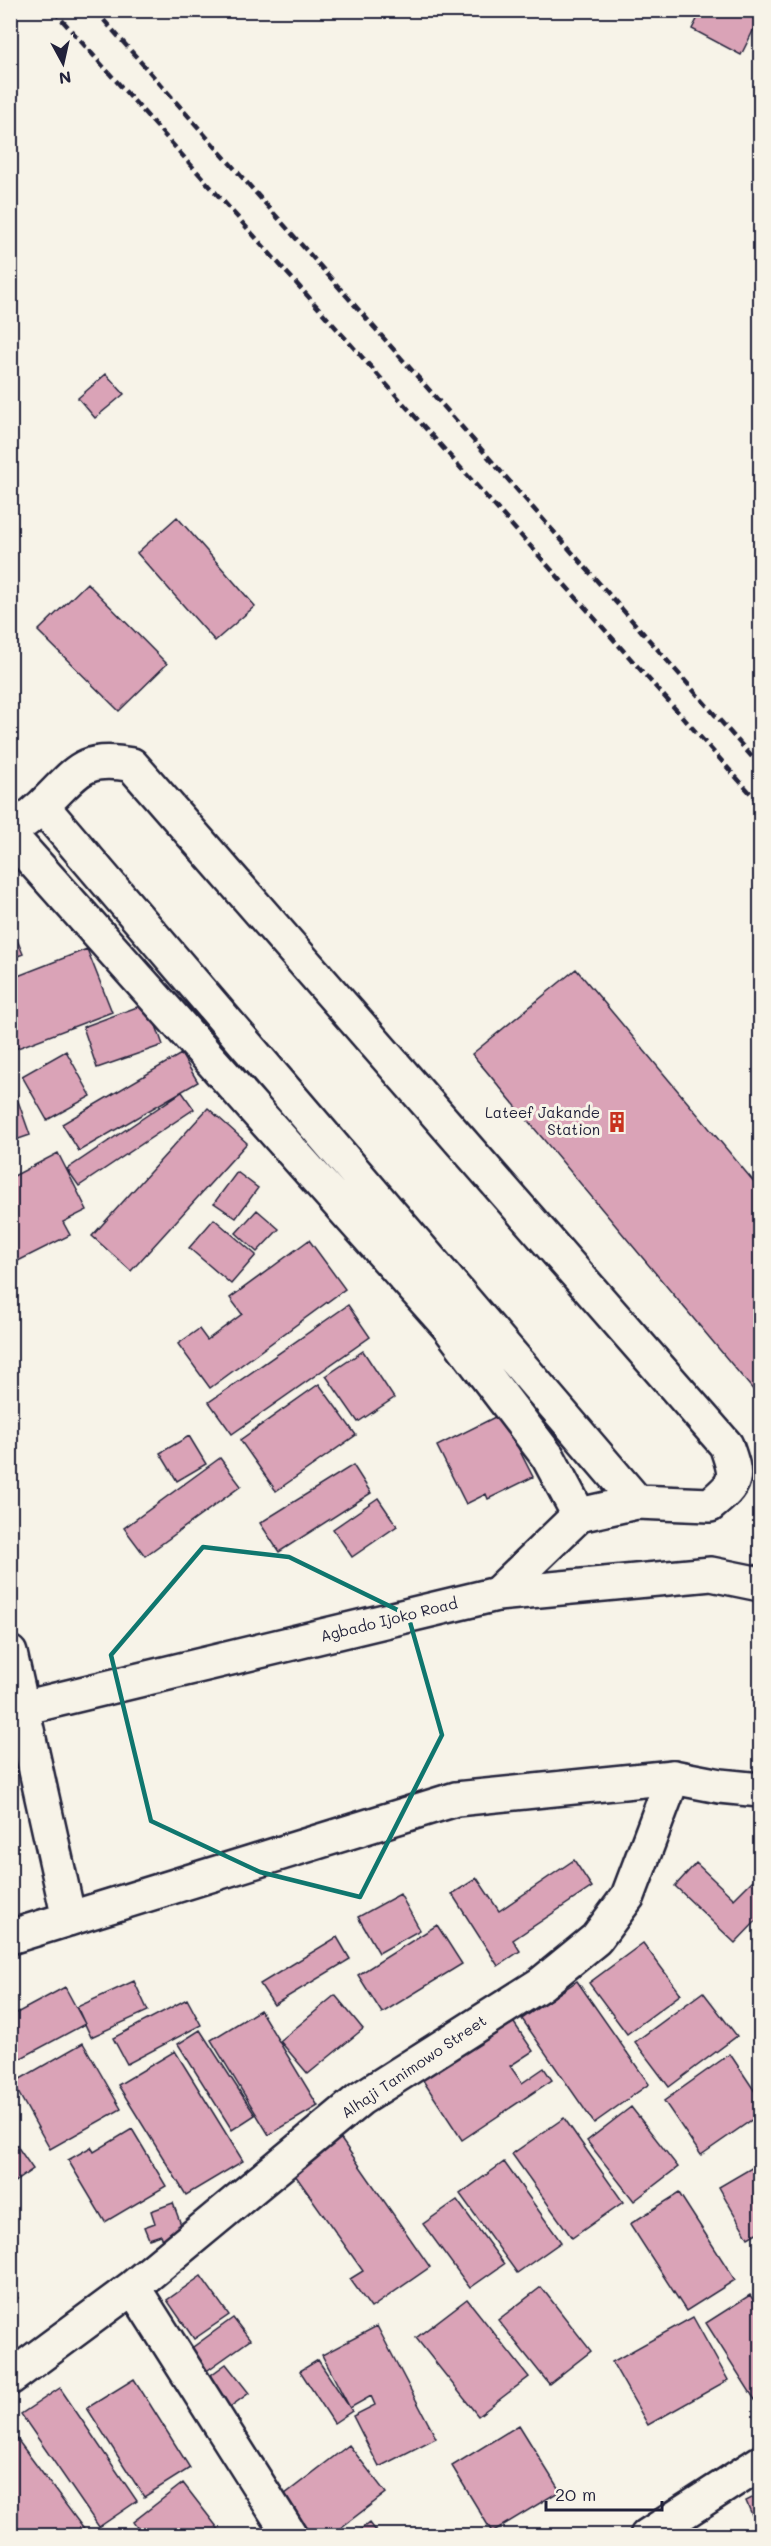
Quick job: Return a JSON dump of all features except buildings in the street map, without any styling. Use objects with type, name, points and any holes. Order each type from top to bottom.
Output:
[{"type":"street","points":[[497,1594],[579,1515],[637,1502],[710,1505],[730,1488],[735,1471],[726,1445],[132,765],[106,760],[88,764],[10,834],[448,1326],[548,1457],[579,1515]]},
{"type":"street","points":[[42,806],[637,1502]]},
{"type":"street","name":"Agbado Ijoko Road","points":[[17,1709],[497,1594],[711,1574],[760,1584]]},
{"type":"street","points":[[10,1653],[17,1709],[69,1919]]},
{"type":"street","points":[[10,1937],[456,1799],[673,1777],[720,1786],[760,1790]]},
{"type":"street","name":"Alhaji Tanimowo Street","points":[[10,2378],[133,2287],[360,2099],[541,1984],[596,1939],[628,1896],[673,1777]]},
{"type":"street","points":[[133,2287],[290,2535]]},
{"type":"street","points":[[647,2535],[760,2463]]},
{"type":"highlighted area","points":[[203,1547],[289,1557],[408,1615],[442,1735],[360,1897],[260,1872],[151,1821],[111,1655]]},
{"type":"railway","points":[[53,10],[760,804]]},
{"type":"railway","points":[[95,10],[760,766]]},
{"type":"place","name":"Lateef Jakande Station","points":[[617,1122]]}]
